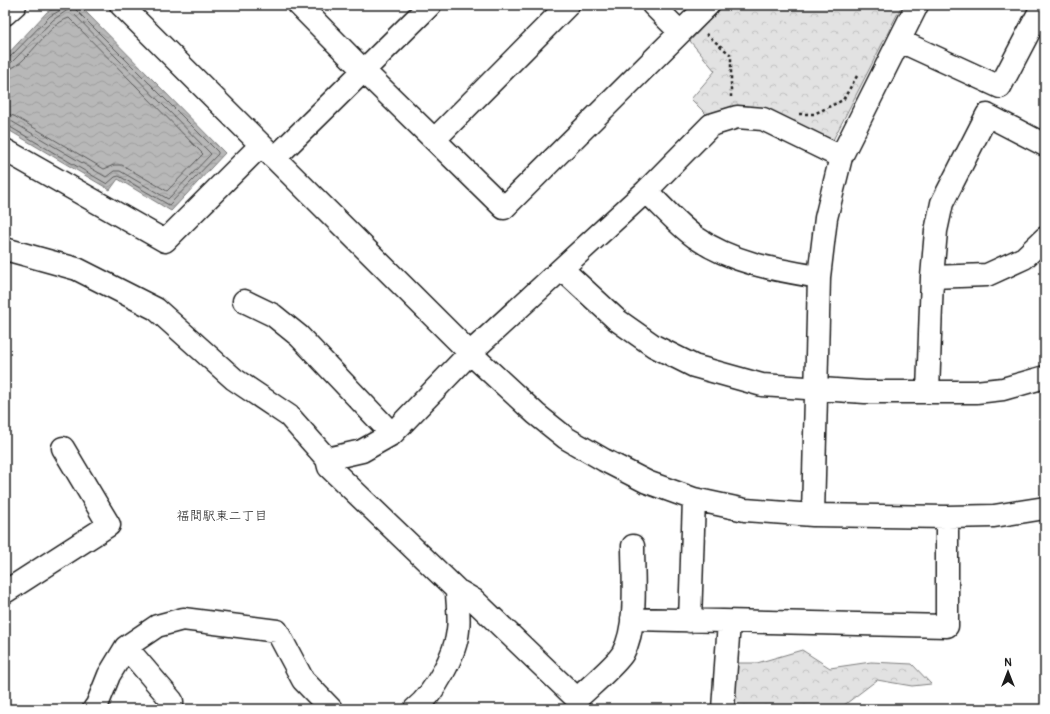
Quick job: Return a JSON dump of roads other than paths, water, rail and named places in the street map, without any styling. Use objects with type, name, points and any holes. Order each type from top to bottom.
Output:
[{"type":"street","points":[[5,14],[15,5]]},
{"type":"street","points":[[121,5],[470,353],[536,414],[566,438],[647,482],[694,499],[745,510],[813,515],[947,517],[994,516],[1045,508]]},
{"type":"street","points":[[299,5],[504,208],[708,5]]},
{"type":"street","points":[[5,150],[165,241],[268,151],[364,71],[430,5]]},
{"type":"street","points":[[435,139],[568,5]]},
{"type":"street","points":[[653,5],[686,26]]},
{"type":"street","points":[[813,515],[819,277],[826,218],[841,157],[917,5]]},
{"type":"street","points":[[900,41],[1000,87],[1043,5]]},
{"type":"street","points":[[928,392],[932,276],[936,231],[942,203],[987,115],[1045,145]]},
{"type":"street","points":[[326,459],[362,452],[392,434],[470,353],[646,191],[711,125],[737,117],[763,119],[841,157]]},
{"type":"street","points":[[646,191],[694,237],[732,257],[770,269],[819,277]]},
{"type":"street","points":[[932,276],[987,275],[1024,258],[1045,238]]},
{"type":"street","points":[[5,249],[77,269],[156,309],[234,379],[288,416],[326,459],[329,467],[457,590],[474,600],[577,699],[622,654],[629,637],[632,619],[633,546]]},
{"type":"street","points":[[562,269],[617,320],[654,346],[694,366],[762,385],[816,390],[983,392],[1044,381]]},
{"type":"street","points":[[244,301],[273,315],[299,336],[392,434]]},
{"type":"street","points":[[5,592],[109,525],[62,448]]},
{"type":"street","points":[[690,620],[694,499]]},
{"type":"street","points":[[632,619],[947,626],[947,517]]},
{"type":"street","points":[[415,709],[435,686],[451,655],[458,630],[457,590]]},
{"type":"street","points":[[94,709],[109,675],[126,646],[157,626],[182,619],[277,631],[303,680],[331,709]]},
{"type":"street","points":[[723,709],[729,622]]},
{"type":"street","points":[[126,646],[172,701],[172,709]]},
{"type":"water","points":[[61,5],[76,5],[83,9],[225,153],[171,211],[118,179],[110,190],[5,128],[5,57],[47,12]]},
{"type":"district","name":"福間駅東二丁目","points":[[222,516]]}]
